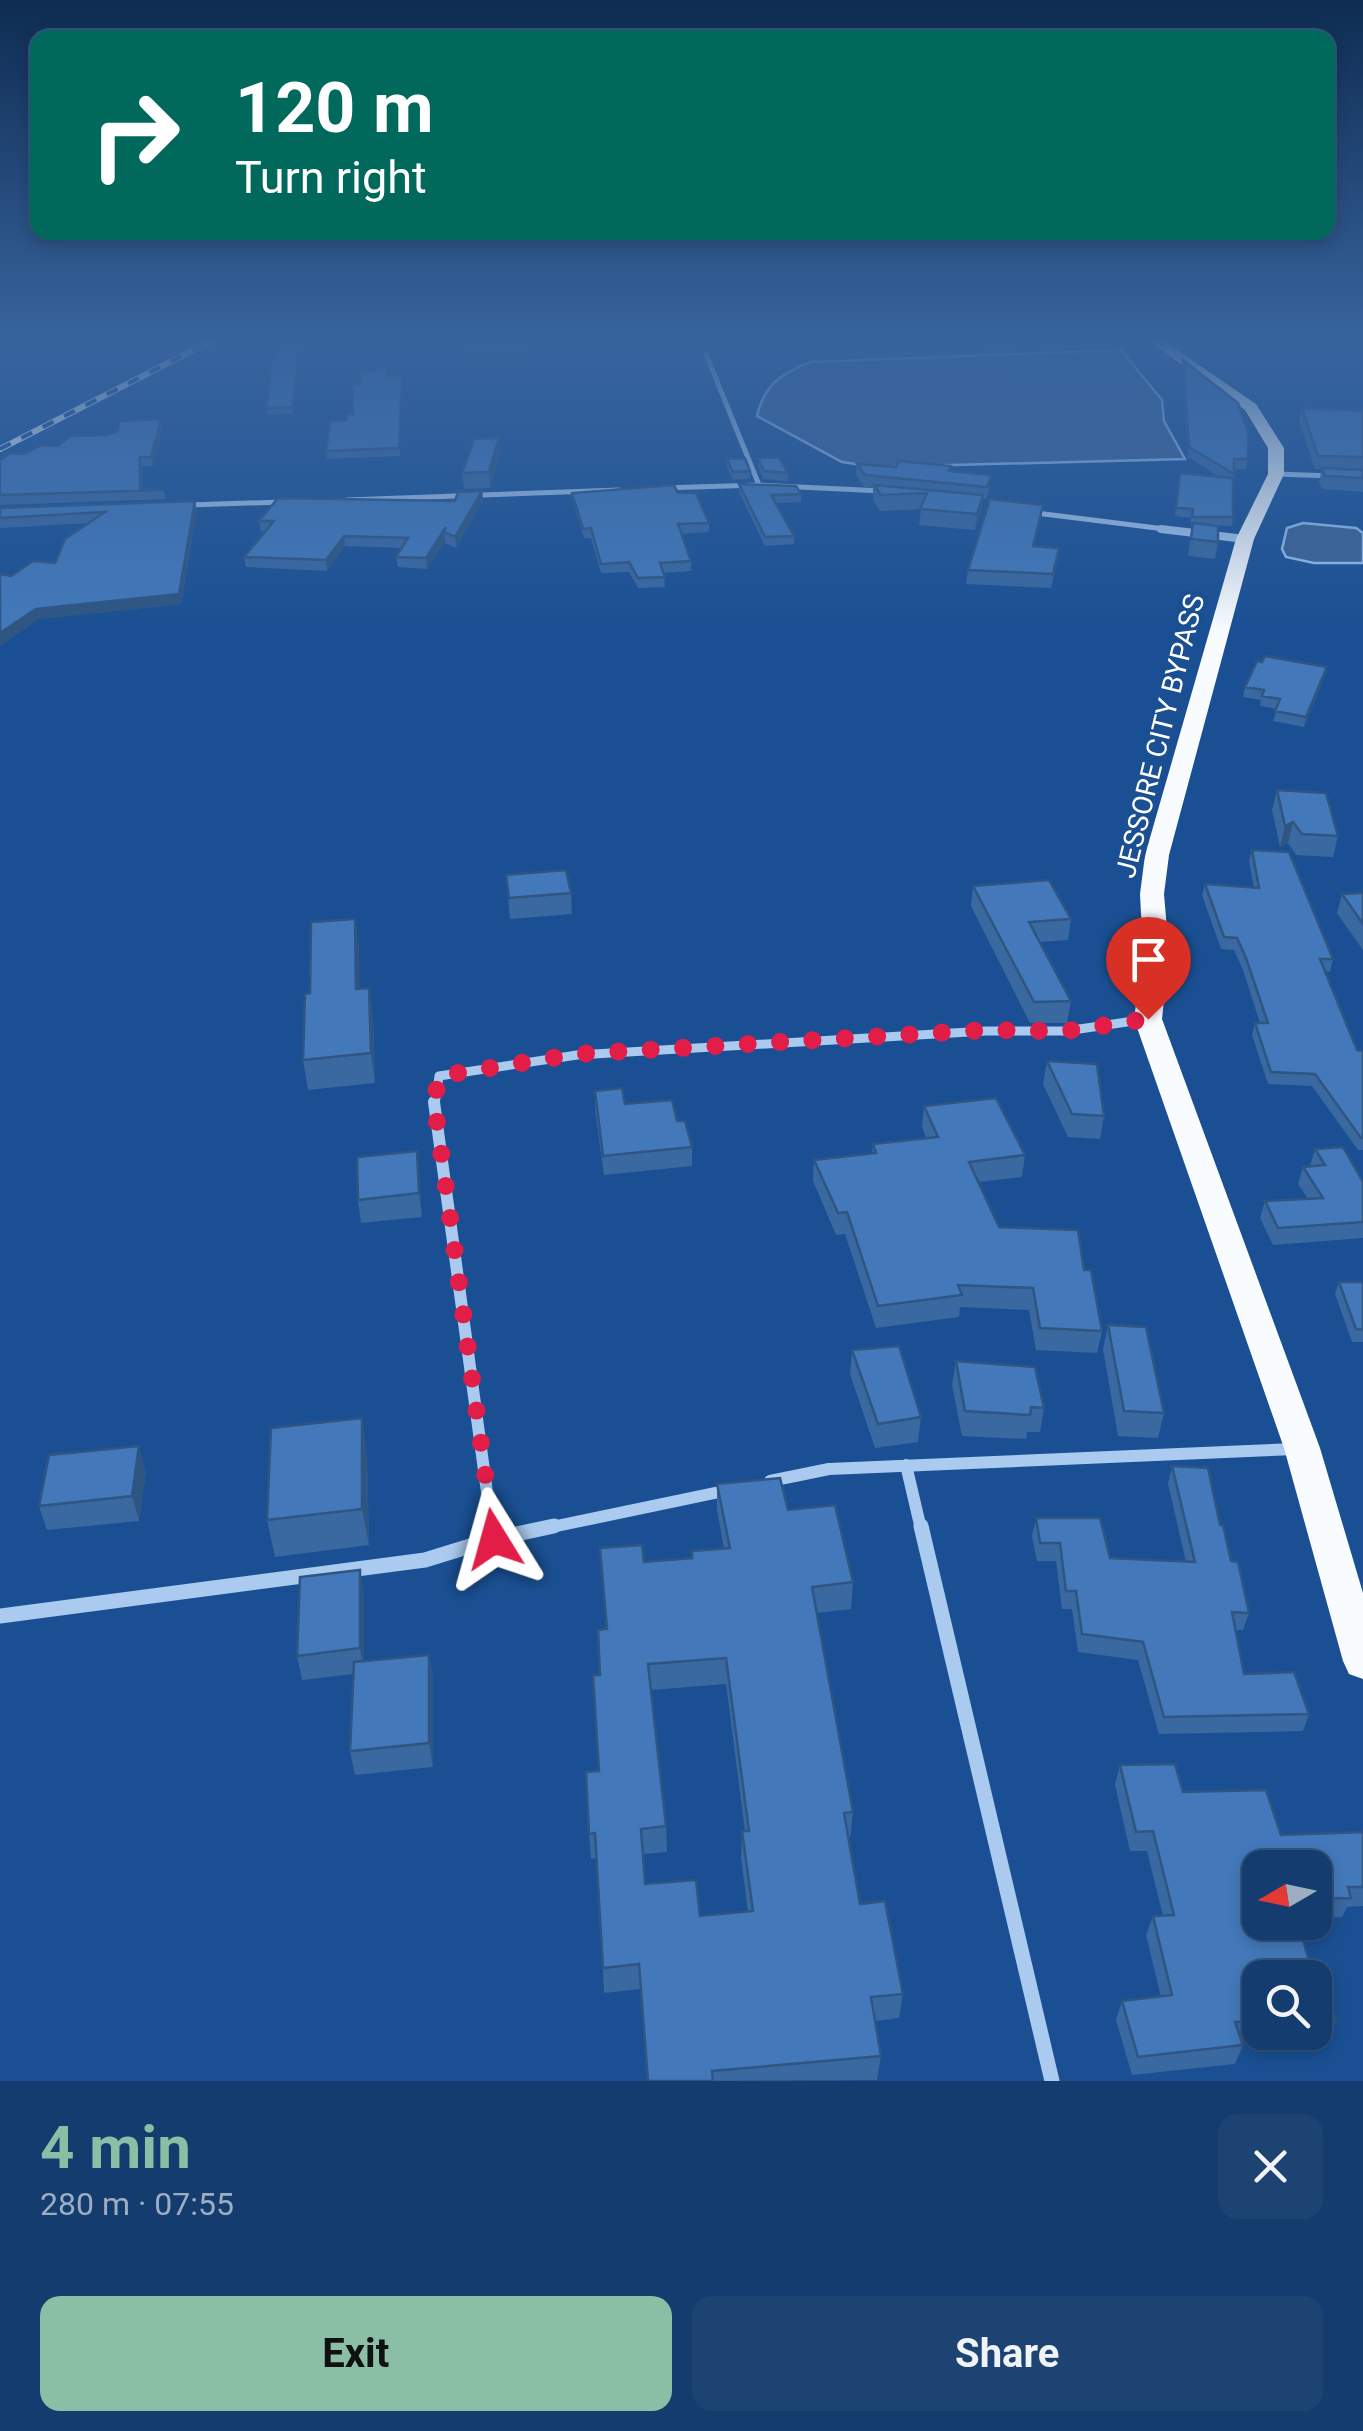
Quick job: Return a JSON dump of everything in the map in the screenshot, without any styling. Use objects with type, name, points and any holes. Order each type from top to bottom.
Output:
[{"type":"highway","points":[[1269,436],[1276,448],[1276,474]]},
{"type":"highway","name":"JESSORE CITY BYPASS","points":[[1276,474],[1245,539],[1157,855],[1152,894],[1156,953],[1148,1019],[1302,1448],[1363,1660]]},
{"type":"street","points":[[739,436],[759,484]]},
{"type":"street","points":[[1276,474],[1346,476]]},
{"type":"street","points":[[654,488],[759,484],[895,493]]},
{"type":"street","points":[[331,500],[635,489]]},
{"type":"street","points":[[176,505],[292,502]]},
{"type":"street","points":[[1016,510],[1245,539]]},
{"type":"street","points":[[494,1539],[434,1100],[440,1076],[577,1054],[986,1030],[1066,1031],[1148,1019]]},
{"type":"street","points":[[755,1484],[830,1469],[1302,1448]]},
{"type":"street","points":[[906,1466],[1052,2081]]},
{"type":"street","points":[[0,1616],[425,1560],[494,1539],[736,1488]]},
{"type":"water","points":[[794,436],[1172,436],[1185,459],[876,467],[842,462]]},
{"type":"water","points":[[1303,523],[1356,528],[1363,533],[1363,563],[1314,563],[1286,557],[1282,549],[1287,528]]},
{"type":"building","points":[[71,436],[156,436],[151,457],[140,457],[140,489],[164,490],[0,495],[0,460],[10,453],[24,454],[42,445],[58,446]]},
{"type":"building","points":[[328,436],[399,436],[399,448],[326,451]]},
{"type":"building","points":[[1188,436],[1248,436],[1248,459],[1234,459],[1234,474],[1189,447]]},
{"type":"building","points":[[1311,436],[1363,436],[1363,457],[1318,456]]},
{"type":"building","points":[[499,438],[489,472],[462,473],[474,439]]},
{"type":"building","points":[[779,457],[788,473],[764,471],[758,458]]},
{"type":"building","points":[[745,458],[750,471],[733,472],[727,459]]},
{"type":"building","points":[[899,461],[991,475],[987,487],[865,475],[857,464],[896,467]]},
{"type":"building","points":[[1322,468],[1363,470],[1363,478],[1325,476]]},
{"type":"building","points":[[1180,473],[1233,478],[1233,517],[1192,517],[1193,509],[1176,508]]},
{"type":"building","points":[[739,484],[796,486],[801,494],[771,495],[794,536],[765,537]]},
{"type":"building","points":[[674,485],[678,493],[696,493],[709,523],[678,524],[691,561],[660,563],[665,577],[638,578],[629,562],[601,564],[591,528],[583,529],[572,493]]},
{"type":"building","points":[[874,485],[983,495],[977,514],[920,509],[927,493],[881,495]]},
{"type":"building","points":[[482,491],[455,537],[444,532],[446,527],[426,558],[396,557],[408,538],[344,536],[326,560],[244,557],[274,521],[259,521],[278,498],[455,501],[458,492]]},
{"type":"building","points":[[990,499],[1043,505],[1033,546],[1059,548],[1053,574],[968,570]]},
{"type":"building","points":[[195,501],[179,594],[36,609],[0,633],[0,574],[11,576],[33,561],[55,563],[65,539],[105,512],[0,518],[0,508]]},
{"type":"building","points":[[1193,523],[1218,526],[1218,542],[1191,539]]},
{"type":"building","points":[[1265,656],[1327,667],[1306,717],[1275,711],[1280,699],[1262,696],[1264,690],[1245,687],[1257,661],[1262,662]]},
{"type":"building","points":[[1277,790],[1326,793],[1338,836],[1302,834],[1293,822],[1285,826]]},
{"type":"building","points":[[1252,850],[1289,852],[1333,959],[1320,959],[1357,1050],[1363,1051],[1361,1138],[1315,1074],[1271,1072],[1255,1023],[1268,1023],[1246,958],[1237,938],[1224,937],[1205,884],[1259,888]]},
{"type":"building","points":[[566,870],[571,893],[509,898],[506,875]]},
{"type":"building","points":[[1049,880],[1071,919],[1029,922],[1071,1001],[1034,1002],[973,886]]},
{"type":"building","points":[[1363,893],[1363,924],[1342,894]]},
{"type":"building","points":[[355,919],[356,989],[369,988],[371,1053],[303,1060],[305,994],[310,993],[311,922]]},
{"type":"building","points":[[1047,1061],[1097,1064],[1104,1116],[1072,1114]]},
{"type":"building","points":[[622,1088],[625,1104],[672,1100],[677,1121],[685,1121],[692,1147],[603,1156],[595,1091]]},
{"type":"building","points":[[996,1098],[1025,1155],[969,1162],[999,1227],[1078,1230],[1084,1270],[1091,1270],[1102,1331],[1040,1328],[1033,1288],[958,1285],[962,1295],[878,1306],[847,1212],[838,1213],[814,1160],[876,1153],[873,1144],[938,1137],[924,1106]]},
{"type":"building","points":[[1343,1147],[1363,1182],[1363,1222],[1278,1228],[1265,1201],[1323,1198],[1303,1167],[1325,1165],[1315,1149]]},
{"type":"building","points":[[417,1151],[419,1193],[358,1200],[357,1157]]},
{"type":"building","points":[[1339,1282],[1363,1282],[1363,1330],[1356,1329]]},
{"type":"building","points":[[1108,1325],[1146,1327],[1164,1413],[1124,1411]]},
{"type":"building","points":[[899,1346],[921,1417],[878,1424],[852,1350]]},
{"type":"building","points":[[956,1361],[1035,1367],[1044,1408],[1031,1407],[1030,1415],[965,1411]]},
{"type":"building","points":[[362,1418],[362,1509],[267,1520],[271,1428]]},
{"type":"building","points":[[139,1446],[132,1496],[39,1506],[49,1455]]},
{"type":"building","points":[[1172,1466],[1208,1468],[1220,1525],[1231,1561],[1238,1562],[1249,1613],[1232,1612],[1244,1674],[1294,1672],[1309,1714],[1164,1717],[1143,1642],[1082,1634],[1076,1591],[1066,1591],[1060,1543],[1040,1543],[1036,1518],[1100,1518],[1110,1558],[1195,1562]]},
{"type":"building","points":[[780,1478],[788,1510],[835,1505],[853,1582],[812,1587],[853,1812],[844,1813],[860,1904],[885,1901],[903,1994],[871,1997],[881,2056],[712,2071],[713,2081],[648,2081],[639,1964],[603,1968],[595,1833],[589,1834],[586,1772],[599,1771],[593,1675],[600,1675],[598,1630],[607,1629],[600,1548],[642,1545],[644,1562],[692,1558],[692,1551],[730,1548],[717,1484]],"holes":[[[726,1658],[749,1831],[742,1831],[753,1911],[700,1916],[696,1880],[645,1884],[641,1829],[666,1826],[648,1664]]]},
{"type":"building","points":[[360,1570],[360,1648],[297,1656],[300,1577]]},
{"type":"building","points":[[429,1655],[429,1743],[350,1751],[354,1662]]},
{"type":"building","points":[[1175,1764],[1183,1792],[1266,1790],[1281,1835],[1363,1832],[1363,1887],[1348,1887],[1351,1898],[1332,1899],[1332,1850],[1242,1850],[1242,1940],[1303,1940],[1309,1960],[1242,1960],[1242,2022],[1235,2022],[1242,2045],[1138,2057],[1122,2001],[1172,1995],[1153,1916],[1174,1915],[1153,1831],[1136,1832],[1120,1765]]},
{"type":"railway","points":[[0,449],[25,436]]},
{"type":"route","points":[[494,1539],[434,1100],[440,1076],[577,1054],[986,1030],[1066,1031],[1148,1019]]}]
